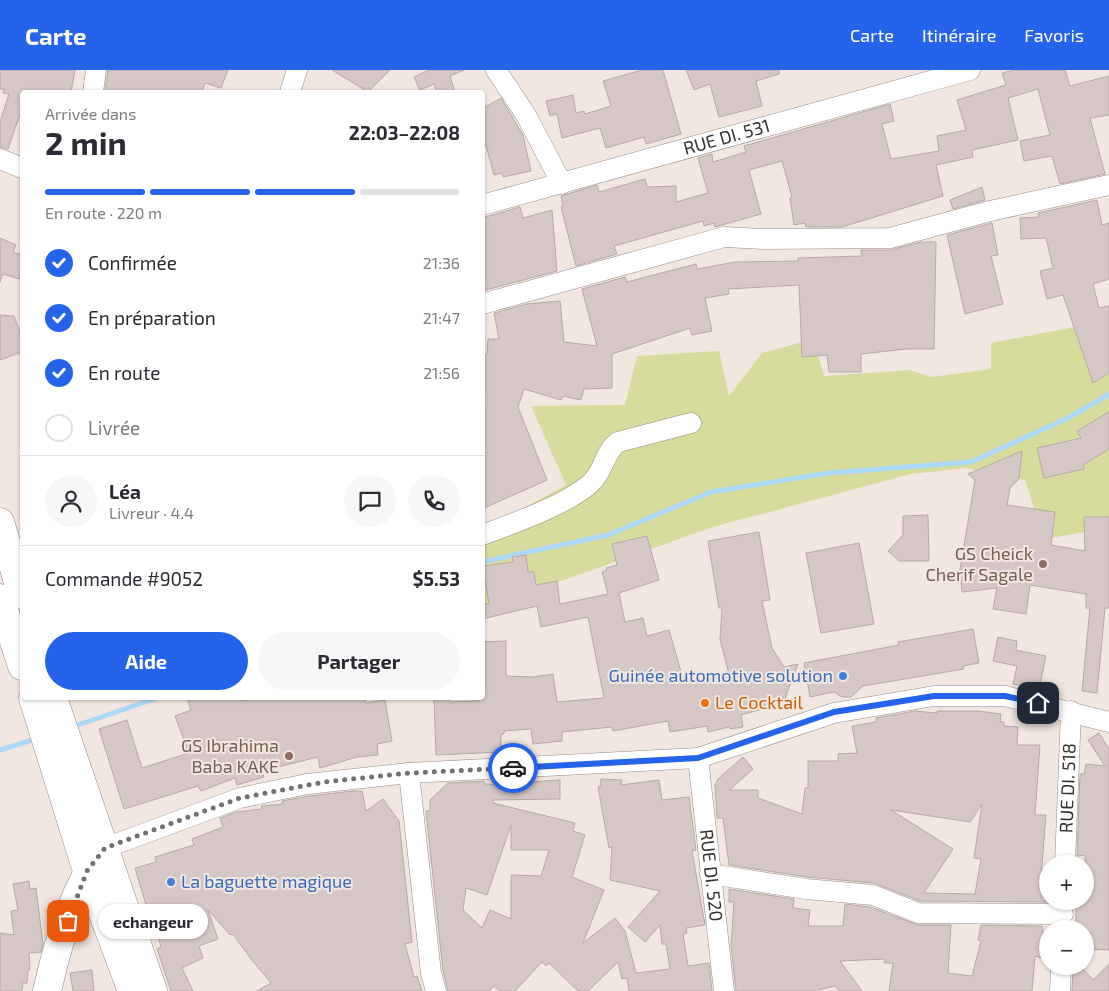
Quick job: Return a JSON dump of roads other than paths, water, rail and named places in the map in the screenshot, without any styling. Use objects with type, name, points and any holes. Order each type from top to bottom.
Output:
[{"type":"main road","points":[[0,522],[20,588]]},
{"type":"main road","points":[[0,598],[20,660]]},
{"type":"main road","points":[[41,700],[62,754],[105,848],[153,991]]},
{"type":"main road","points":[[62,754],[87,871],[132,991]]},
{"type":"main road","points":[[47,991],[55,954],[87,871],[105,848]]},
{"type":"street","points":[[93,90],[96,70]]},
{"type":"street","points":[[291,90],[297,70]]},
{"type":"street","points":[[496,70],[526,115],[562,184]]},
{"type":"street","name":"RUE DI. 531","points":[[485,205],[970,70]]},
{"type":"street","points":[[0,159],[20,167]]},
{"type":"street","points":[[485,303],[724,237],[765,239],[890,238],[990,211],[1109,185]]},
{"type":"street","points":[[485,533],[572,497],[592,482],[602,469],[610,448],[618,442],[691,424]]},
{"type":"street","points":[[105,848],[240,798],[307,784],[409,773],[698,758],[834,712],[934,696],[1005,696],[1109,722]]},
{"type":"street","name":"RUE DI. 518","points":[[1065,855],[1071,711]]},
{"type":"street","name":"RUE DI. 520","points":[[698,758],[724,991]]},
{"type":"street","points":[[409,773],[431,974],[436,991]]},
{"type":"street","points":[[710,874],[806,890],[873,894],[918,913],[1063,915]]},
{"type":"street","points":[[1060,991],[1061,975]]},
{"type":"waterway","points":[[485,561],[608,535],[711,492],[829,473],[971,462],[1070,417],[1109,394]]},
{"type":"waterway","points":[[72,727],[151,700]]},
{"type":"waterway","points":[[0,750],[38,738]]},
{"type":"place","name":"GS Cheick Cherif Sagale","points":[[1043,564]]},
{"type":"place","name":"Guinée automotive solution","points":[[843,676]]},
{"type":"place","name":"Le Cocktail","points":[[705,703]]},
{"type":"place","name":"GS Ibrahima Baba KAKE","points":[[289,756]]},
{"type":"place","name":"La baguette magique","points":[[171,882]]},
{"type":"place","name":"echangeur","points":[[68,921]]}]
